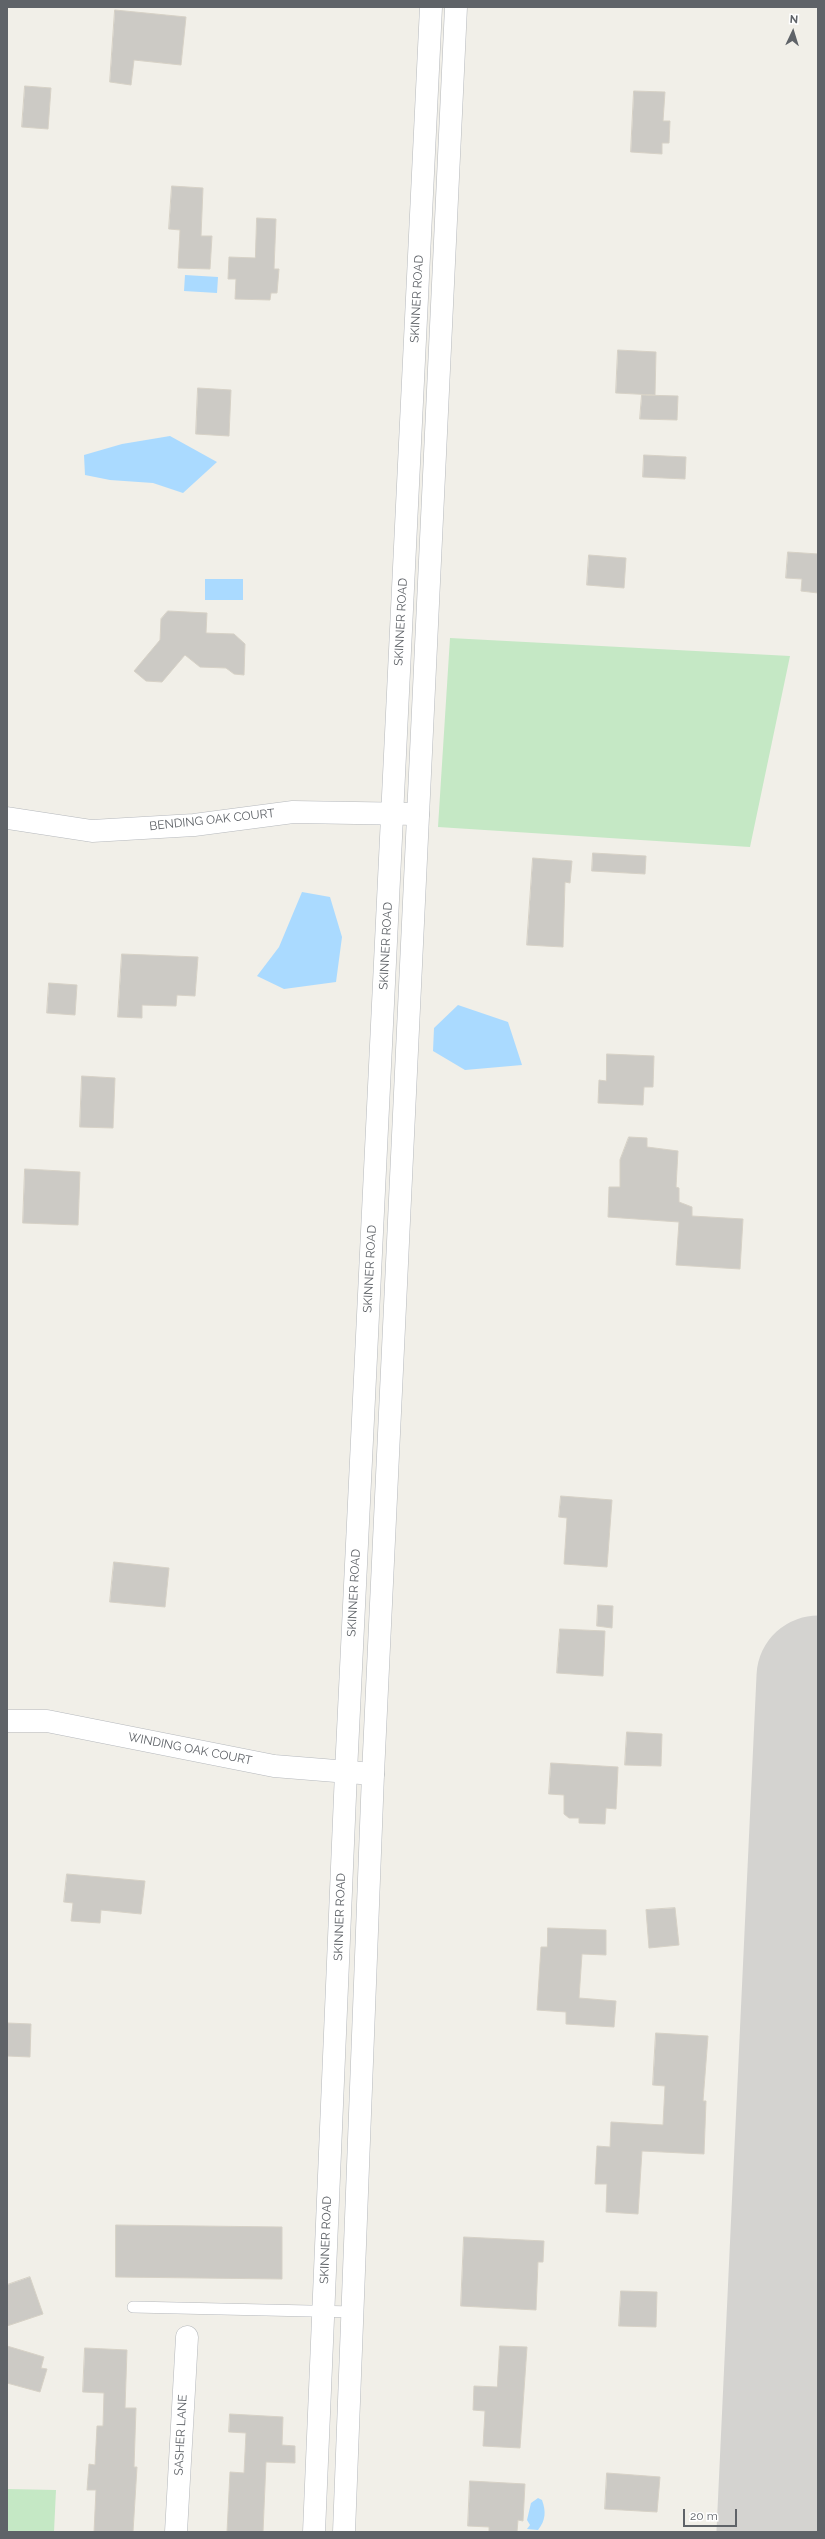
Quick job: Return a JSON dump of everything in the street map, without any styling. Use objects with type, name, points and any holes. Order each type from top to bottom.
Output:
[{"type":"street","name":"SKINNER ROAD","points":[[314,2532],[346,1772],[431,7]]},
{"type":"street","name":"SKINNER ROAD","points":[[344,2532],[354,2312],[373,1774],[456,7]]},
{"type":"street","points":[[419,245],[445,246]]},
{"type":"street","name":"BENDING OAK COURT","points":[[7,818],[92,831],[194,824],[293,812],[392,812],[418,814]]},
{"type":"street","name":"WINDING OAK COURT","points":[[7,1721],[47,1722],[274,1766],[373,1774]]},
{"type":"street","name":"SASHER LANE","points":[[176,2532],[187,2337]]},
{"type":"lane","points":[[133,2307],[354,2312]]},
{"type":"green space","points":[[450,638],[790,656],[750,847],[438,827]]},
{"type":"green space","points":[[7,2489],[56,2490],[54,2532],[7,2532]]},
{"type":"water","points":[[185,275],[218,277],[217,293],[184,291]]},
{"type":"water","points":[[170,436],[217,462],[183,493],[153,483],[110,480],[85,475],[84,455],[122,444]]},
{"type":"water","points":[[205,579],[243,579],[243,600],[205,600]]},
{"type":"water","points":[[302,892],[330,897],[342,937],[336,982],[284,989],[257,976],[279,947]]},
{"type":"water","points":[[458,1005],[508,1022],[522,1065],[465,1070],[433,1051],[434,1028]]},
{"type":"water","points":[[538,2498],[542,2500],[544,2508],[543,2523],[538,2530],[527,2529],[530,2525],[527,2520],[531,2503]]},
{"type":"building","points":[[115,10],[186,17],[181,65],[134,60],[131,85],[110,82]]},
{"type":"building","points":[[25,86],[51,88],[48,129],[22,127]]},
{"type":"building","points":[[634,91],[665,92],[663,121],[670,121],[669,143],[662,143],[662,154],[631,152]]},
{"type":"building","points":[[172,186],[203,188],[201,236],[212,236],[210,269],[178,268],[180,230],[169,229]]},
{"type":"building","points":[[257,218],[276,219],[274,269],[279,269],[277,293],[271,293],[270,300],[235,299],[236,279],[228,279],[229,257],[255,258]]},
{"type":"building","points":[[618,350],[656,352],[655,395],[616,393]]},
{"type":"building","points":[[198,388],[231,390],[229,436],[196,434]]},
{"type":"building","points":[[642,395],[678,396],[677,420],[640,419]]},
{"type":"building","points":[[644,455],[686,457],[685,479],[643,477]]},
{"type":"building","points":[[788,552],[818,554],[818,593],[801,591],[802,579],[786,578]]},
{"type":"building","points":[[589,555],[626,558],[624,588],[587,585]]},
{"type":"building","points":[[168,611],[207,613],[206,633],[234,634],[245,644],[244,675],[234,674],[226,668],[200,667],[185,655],[162,682],[146,681],[134,671],[160,640],[161,619]]},
{"type":"building","points":[[593,853],[646,856],[645,874],[592,871]]},
{"type":"building","points":[[533,858],[572,861],[570,883],[565,882],[563,947],[527,945]]},
{"type":"building","points":[[122,954],[198,957],[195,996],[177,995],[176,1006],[142,1005],[142,1018],[118,1017]]},
{"type":"building","points":[[49,983],[77,985],[75,1015],[47,1013]]},
{"type":"building","points":[[607,1054],[654,1056],[653,1087],[644,1087],[643,1105],[598,1103],[599,1080],[606,1081]]},
{"type":"building","points":[[82,1076],[115,1078],[113,1128],[80,1127]]},
{"type":"building","points":[[629,1137],[647,1138],[647,1147],[678,1151],[676,1187],[679,1188],[679,1202],[692,1207],[692,1216],[743,1219],[740,1269],[676,1265],[679,1222],[608,1217],[609,1187],[620,1187],[620,1160]]},
{"type":"building","points":[[25,1169],[80,1172],[78,1225],[23,1223]]},
{"type":"building","points":[[561,1496],[612,1500],[607,1567],[564,1564],[567,1518],[559,1517]]},
{"type":"building","points":[[114,1562],[169,1568],[165,1607],[110,1602]]},
{"type":"building","points":[[598,1605],[613,1606],[612,1628],[597,1626]]},
{"type":"building","points":[[560,1629],[605,1631],[603,1676],[557,1673]]},
{"type":"building","points":[[627,1732],[662,1734],[661,1766],[625,1765]]},
{"type":"building","points":[[551,1763],[618,1767],[616,1809],[606,1808],[605,1824],[579,1823],[579,1818],[569,1818],[564,1814],[564,1795],[549,1794]]},
{"type":"building","points":[[67,1874],[145,1881],[141,1914],[101,1910],[100,1923],[71,1921],[73,1903],[64,1902]]},
{"type":"building","points":[[675,1908],[679,1945],[649,1948],[646,1910]]},
{"type":"building","points":[[548,1928],[606,1930],[606,1955],[582,1954],[579,1998],[616,2001],[614,2027],[566,2024],[566,2012],[537,2010],[541,1947],[547,1947]]},
{"type":"building","points":[[7,2023],[31,2024],[30,2057],[7,2056]]},
{"type":"building","points":[[656,2033],[708,2036],[703,2101],[706,2101],[704,2154],[642,2151],[638,2214],[606,2212],[607,2184],[595,2184],[597,2146],[610,2147],[611,2122],[663,2125],[665,2086],[653,2085]]},
{"type":"building","points":[[116,2225],[282,2227],[282,2279],[116,2277]]},
{"type":"building","points":[[464,2237],[544,2241],[543,2262],[538,2262],[536,2310],[461,2306]]},
{"type":"building","points":[[30,2277],[43,2314],[7,2326],[7,2285]]},
{"type":"building","points":[[621,2291],[657,2292],[656,2327],[619,2326]]},
{"type":"building","points":[[7,2346],[44,2357],[41,2368],[47,2369],[40,2392],[7,2383]]},
{"type":"building","points":[[500,2346],[527,2347],[520,2448],[483,2446],[485,2411],[473,2410],[474,2386],[497,2387]]},
{"type":"building","points":[[85,2348],[127,2350],[125,2408],[136,2408],[134,2467],[137,2467],[133,2532],[94,2532],[96,2490],[87,2490],[89,2464],[95,2465],[97,2426],[103,2426],[104,2393],[83,2392]]},
{"type":"building","points":[[230,2414],[283,2417],[282,2445],[295,2446],[295,2463],[266,2462],[263,2532],[227,2532],[230,2472],[244,2473],[246,2433],[229,2432]]},
{"type":"building","points":[[607,2473],[660,2477],[657,2512],[605,2509]]},
{"type":"building","points":[[470,2481],[525,2484],[523,2521],[518,2520],[517,2532],[489,2532],[489,2527],[468,2526]]},
{"type":"runway","points":[[778,2532],[818,1677]]}]
